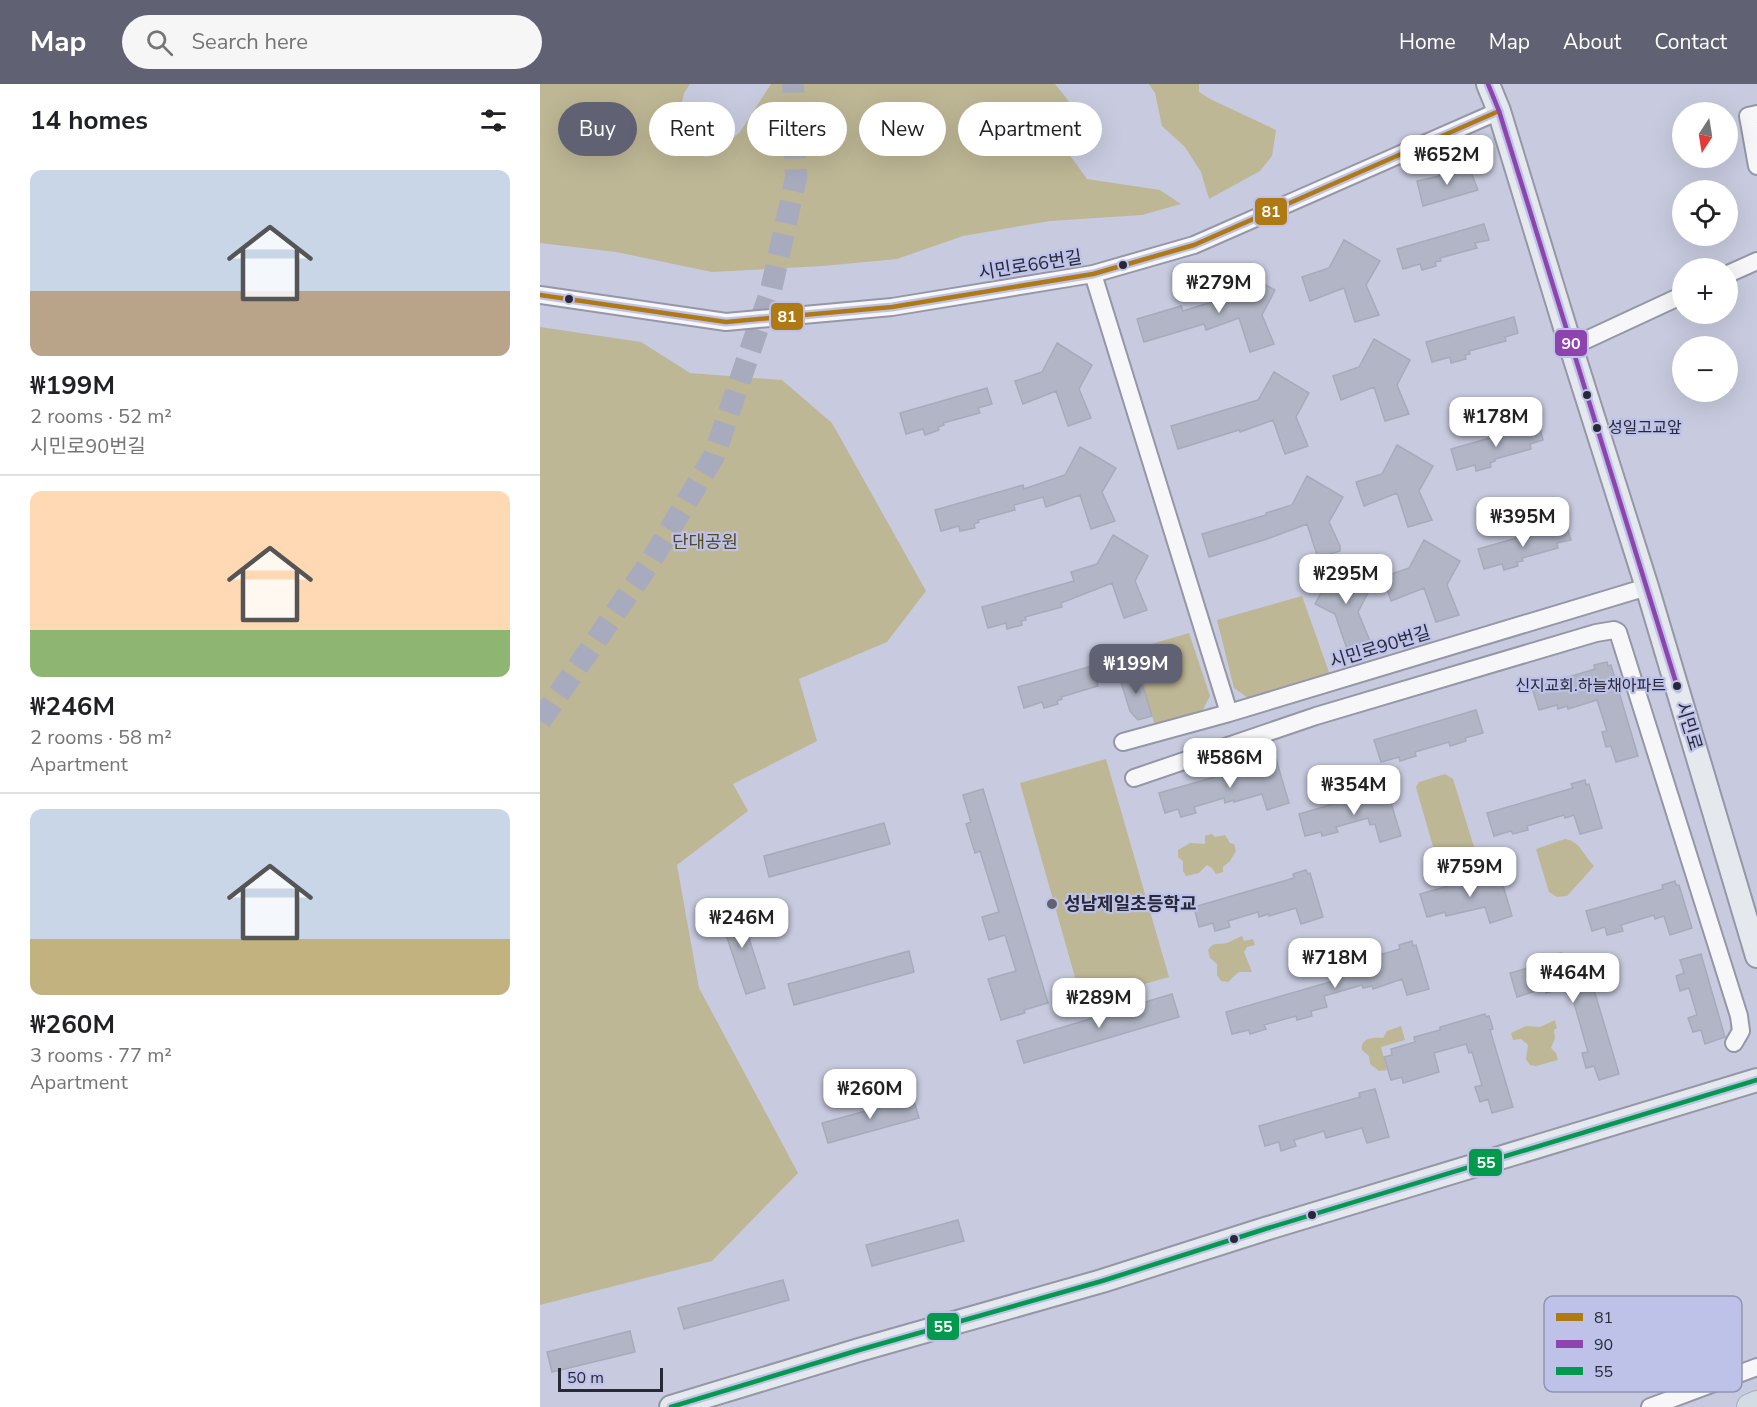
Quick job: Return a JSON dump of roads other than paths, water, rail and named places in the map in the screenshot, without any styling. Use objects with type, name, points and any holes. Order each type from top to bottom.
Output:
[{"type":"main road","name":"시민로","points":[[1488,84],[1647,587],[1757,956]]},
{"type":"main road","points":[[671,1407],[859,1350],[1102,1281],[1265,1229],[1757,1080]]},
{"type":"main road","points":[[1750,1407],[1757,1404]]},
{"type":"street","name":"시민로66번길","points":[[540,295],[726,321],[892,307],[1093,274],[1194,245],[1498,111]]},
{"type":"street","points":[[1757,114],[1748,116],[1757,166]]},
{"type":"street","points":[[1738,270],[1757,261]]},
{"type":"street","points":[[1093,274],[1229,714]]},
{"type":"street","points":[[1571,347],[1672,300]]},
{"type":"street","name":"시민로90번길","points":[[1123,742],[1229,714],[1647,587]]},
{"type":"street","points":[[1134,778],[1316,716],[1596,633],[1614,630],[1618,632],[1738,1016],[1741,1031],[1734,1043]]},
{"type":"street","points":[[1742,1373],[1757,1367]]},
{"type":"street","points":[[1650,1407],[1690,1392]]},
{"type":"tunnel","points":[[540,721],[649,564],[714,456],[771,290],[796,178],[793,84]]},
{"type":"place","name":"성일고교앞","points":[[1597,428]]},
{"type":"place","name":"신지교회.하늘채아파트","points":[[1677,686]]},
{"type":"place","name":"성남제일초등학교","points":[[1052,904]]},
{"type":"park label","name":"단대공원","points":[[705,542]]}]
